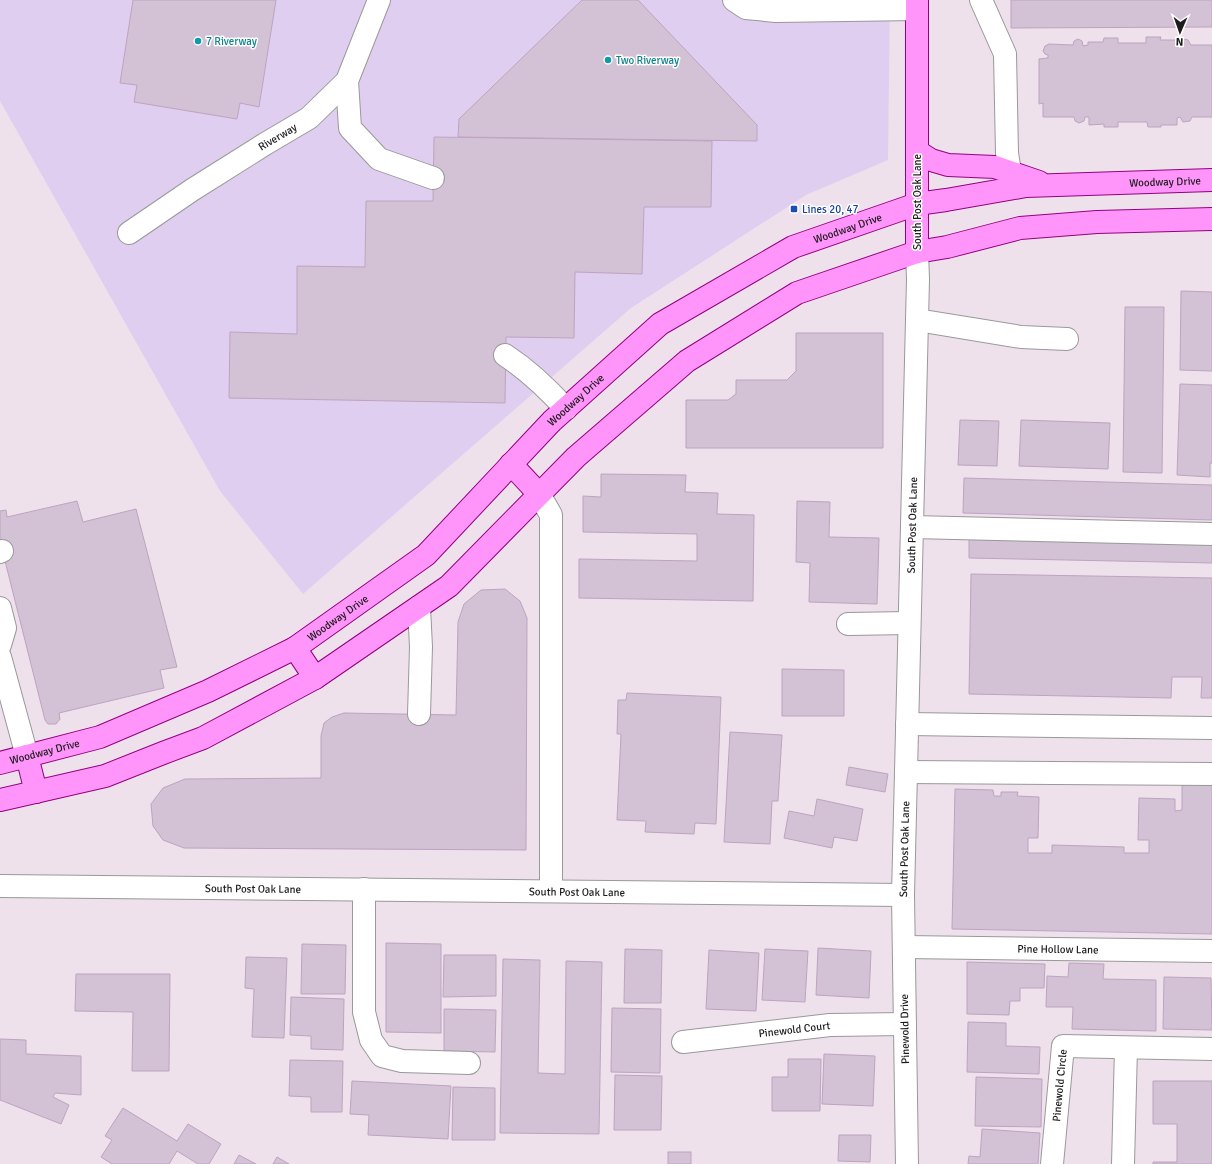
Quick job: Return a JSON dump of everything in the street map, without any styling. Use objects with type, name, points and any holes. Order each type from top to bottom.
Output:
[{"type":"main road","name":"South Post Oak Lane","points":[[917,4],[917,252]]},
{"type":"main road","points":[[917,151],[931,160],[948,165],[995,167],[1047,185]]},
{"type":"main road","name":"Woodway Drive","points":[[0,763],[100,737],[208,691],[295,648],[426,555],[552,421],[660,324],[793,247],[917,204],[1026,186],[1212,180]]},
{"type":"main road","points":[[0,800],[105,776],[203,738],[315,678],[449,586],[576,457],[688,361],[797,293],[917,252],[947,247],[1020,228],[1097,222],[1212,219]]},
{"type":"main road","points":[[511,464],[539,494]]},
{"type":"main road","points":[[295,648],[315,678]]},
{"type":"main road","points":[[27,756],[36,792]]},
{"type":"street","name":"Riverway","points":[[128,233],[192,190],[309,118],[347,81],[379,0]]},
{"type":"street","points":[[734,0],[746,8],[776,11],[917,4]]},
{"type":"street","points":[[981,0],[1005,54],[1007,153],[1010,172]]},
{"type":"street","points":[[347,81],[350,128],[378,159],[433,178]]},
{"type":"street","name":"South Post Oak Lane","points":[[1,885],[903,895],[917,320],[917,252]]},
{"type":"street","points":[[917,320],[1022,337],[1068,339]]},
{"type":"street","points":[[505,354],[521,365],[566,409]]},
{"type":"street","points":[[539,494],[551,515],[551,891]]},
{"type":"street","points":[[912,527],[1212,534]]},
{"type":"street","points":[[419,607],[421,647],[419,714]]},
{"type":"street","points":[[0,608],[5,628],[0,645]]},
{"type":"street","points":[[848,624],[909,623]]},
{"type":"street","points":[[0,657],[27,756]]},
{"type":"street","points":[[907,724],[1212,728]]},
{"type":"street","points":[[906,772],[1212,774]]},
{"type":"street","points":[[364,889],[364,1012],[371,1040],[382,1056],[402,1061],[469,1063]]},
{"type":"street","name":"Pinewold Drive","points":[[903,895],[907,1164]]},
{"type":"street","name":"Pine Hollow Lane","points":[[904,947],[1212,951]]},
{"type":"street","name":"Pinewold Court","points":[[683,1042],[830,1024],[905,1024]]},
{"type":"street","name":"Pinewold Circle","points":[[1052,1164],[1063,1046],[1212,1049]]},
{"type":"street","points":[[1123,1164],[1126,1048]]},
{"type":"shaded area","points":[[0,0],[890,0],[888,160],[806,195],[631,308],[303,594],[220,491],[0,101]]},
{"type":"building","name":"7 Riverway","points":[[133,0],[276,0],[259,107],[240,103],[237,119],[134,102],[137,85],[120,83]]},
{"type":"building","name":"Two Riverway","points":[[582,0],[638,0],[757,125],[757,141],[458,137],[459,119]]},
{"type":"building","points":[[1011,0],[1212,0],[1212,27],[1011,28]]},
{"type":"building","points":[[1146,37],[1161,37],[1160,40],[1177,40],[1176,45],[1180,45],[1181,41],[1185,39],[1188,40],[1191,45],[1212,45],[1212,117],[1192,117],[1190,121],[1183,122],[1180,117],[1177,118],[1177,125],[1161,125],[1161,127],[1148,127],[1147,122],[1118,122],[1118,127],[1104,127],[1104,124],[1089,125],[1089,117],[1085,117],[1084,121],[1079,123],[1075,121],[1074,117],[1043,117],[1043,103],[1039,104],[1039,59],[1048,58],[1048,55],[1043,51],[1045,46],[1049,44],[1073,45],[1074,41],[1078,39],[1082,41],[1083,46],[1088,45],[1088,42],[1103,42],[1104,38],[1118,38],[1118,43],[1146,43]]},
{"type":"building","points":[[434,137],[712,141],[711,207],[644,207],[642,274],[575,272],[574,338],[506,337],[505,403],[229,398],[230,332],[297,334],[297,266],[365,267],[366,201],[433,201]]},
{"type":"building","points":[[1181,291],[1212,292],[1212,371],[1180,370]]},
{"type":"building","points":[[1125,307],[1164,307],[1162,473],[1123,472]]},
{"type":"building","points":[[796,333],[883,333],[883,448],[686,448],[686,400],[728,400],[736,394],[736,380],[787,380],[796,371]]},
{"type":"building","points":[[1180,384],[1212,385],[1212,463],[1210,463],[1210,477],[1177,475]]},
{"type":"building","points":[[960,420],[999,421],[997,466],[958,465]]},
{"type":"building","points":[[1021,420],[1110,423],[1108,469],[1019,466]]},
{"type":"building","points":[[601,474],[686,475],[685,492],[718,493],[717,514],[754,515],[753,601],[579,598],[579,559],[697,561],[697,534],[583,532],[583,496],[601,497]]},
{"type":"building","points":[[964,478],[1212,485],[1212,520],[963,513]]},
{"type":"building","points":[[77,501],[83,522],[136,509],[177,667],[160,670],[164,688],[59,713],[60,719],[56,724],[48,724],[45,720],[0,541],[0,511],[6,510],[7,517]]},
{"type":"building","points":[[797,501],[830,502],[829,537],[879,538],[877,604],[809,602],[810,563],[796,562]]},
{"type":"building","points":[[969,538],[1212,543],[1212,563],[969,558]]},
{"type":"building","points":[[971,574],[1212,578],[1212,698],[1201,698],[1202,677],[1172,677],[1171,698],[969,694]]},
{"type":"building","points":[[505,589],[520,601],[527,618],[526,850],[184,848],[163,840],[153,826],[151,804],[163,788],[185,779],[321,778],[321,736],[324,723],[332,717],[344,713],[456,715],[458,622],[464,604],[481,590]]},
{"type":"building","points":[[782,669],[844,670],[844,716],[782,716]]},
{"type":"building","points":[[627,693],[721,697],[716,824],[695,823],[694,834],[645,832],[646,821],[617,820],[621,734],[617,734],[618,700],[626,700]]},
{"type":"building","points":[[730,732],[782,735],[778,801],[772,801],[770,844],[724,842]]},
{"type":"building","points":[[849,767],[888,774],[885,792],[846,785]]},
{"type":"building","points":[[1182,783],[1212,784],[1212,934],[952,929],[955,789],[993,790],[994,796],[1001,796],[1001,792],[1018,792],[1017,796],[1039,797],[1038,838],[1028,838],[1028,853],[1052,853],[1052,845],[1124,847],[1124,853],[1149,853],[1149,840],[1138,840],[1139,798],[1175,799],[1175,811],[1182,810]]},
{"type":"building","points":[[817,799],[863,809],[857,841],[834,837],[832,848],[784,838],[789,811],[814,816]]},
{"type":"building","points":[[386,943],[441,944],[441,1033],[386,1032]]},
{"type":"building","points":[[302,944],[346,945],[345,994],[301,994]]},
{"type":"building","points":[[818,948],[871,951],[869,998],[816,995]]},
{"type":"building","points":[[625,949],[662,950],[661,1003],[624,1003]]},
{"type":"building","points":[[765,949],[808,951],[805,1002],[762,1000]]},
{"type":"building","points":[[709,950],[759,953],[756,1011],[706,1009]]},
{"type":"building","points":[[444,955],[496,955],[496,996],[443,997]]},
{"type":"building","points":[[246,957],[287,958],[284,1038],[252,1037],[254,989],[245,988]]},
{"type":"building","points":[[503,959],[540,960],[538,1073],[565,1074],[566,961],[602,962],[599,1134],[500,1133]]},
{"type":"building","points":[[967,962],[1045,964],[1044,988],[1020,988],[1020,1001],[1010,1001],[1009,1015],[967,1014]]},
{"type":"building","points":[[1069,963],[1104,964],[1103,979],[1156,980],[1156,1031],[1072,1029],[1073,1007],[1046,1007],[1047,976],[1068,977]]},
{"type":"building","points":[[76,974],[170,974],[169,1071],[132,1071],[133,1012],[75,1011]]},
{"type":"building","points":[[1164,977],[1211,978],[1212,1030],[1163,1029]]},
{"type":"building","points":[[291,997],[344,999],[343,1050],[311,1049],[311,1036],[290,1035]]},
{"type":"building","points":[[612,1008],[661,1009],[660,1073],[611,1072]]},
{"type":"building","points":[[444,1009],[496,1010],[495,1052],[444,1051]]},
{"type":"building","points":[[968,1022],[1006,1023],[1006,1046],[1040,1047],[1039,1074],[967,1072]]},
{"type":"building","points":[[0,1039],[26,1040],[26,1054],[81,1056],[81,1095],[55,1093],[53,1097],[69,1105],[61,1124],[0,1100]]},
{"type":"building","points":[[824,1054],[875,1056],[873,1106],[822,1104]]},
{"type":"building","points":[[788,1059],[821,1059],[820,1111],[772,1111],[772,1077],[788,1077]]},
{"type":"building","points":[[290,1060],[343,1061],[342,1112],[311,1112],[311,1097],[289,1096]]},
{"type":"building","points":[[615,1075],[662,1076],[661,1130],[614,1130]]},
{"type":"building","points":[[976,1077],[1042,1079],[1041,1127],[975,1126]]},
{"type":"building","points":[[352,1081],[451,1086],[448,1139],[368,1135],[369,1115],[350,1114]]},
{"type":"building","points":[[1153,1081],[1212,1081],[1212,1164],[1153,1164],[1153,1162],[1177,1162],[1177,1124],[1153,1124]]},
{"type":"building","points":[[453,1087],[495,1088],[495,1140],[452,1140]]},
{"type":"building","points":[[123,1108],[177,1141],[188,1124],[221,1144],[209,1164],[198,1164],[177,1151],[169,1164],[112,1164],[101,1157],[112,1140],[105,1136]]},
{"type":"building","points":[[982,1129],[1040,1133],[1038,1164],[968,1164],[969,1156],[980,1157]]},
{"type":"building","points":[[839,1135],[871,1135],[870,1162],[838,1161]]},
{"type":"building","points":[[668,1152],[691,1152],[691,1164],[668,1164]]},
{"type":"building","points":[[239,1155],[256,1164],[234,1164]]},
{"type":"building","points":[[277,1157],[289,1164],[273,1164]]},
{"type":"place","name":"7 Riverway","points":[[198,41]]},
{"type":"place","name":"Two Riverway","points":[[608,60]]},
{"type":"place","name":"Lines 20, 47","points":[[794,209]]}]
